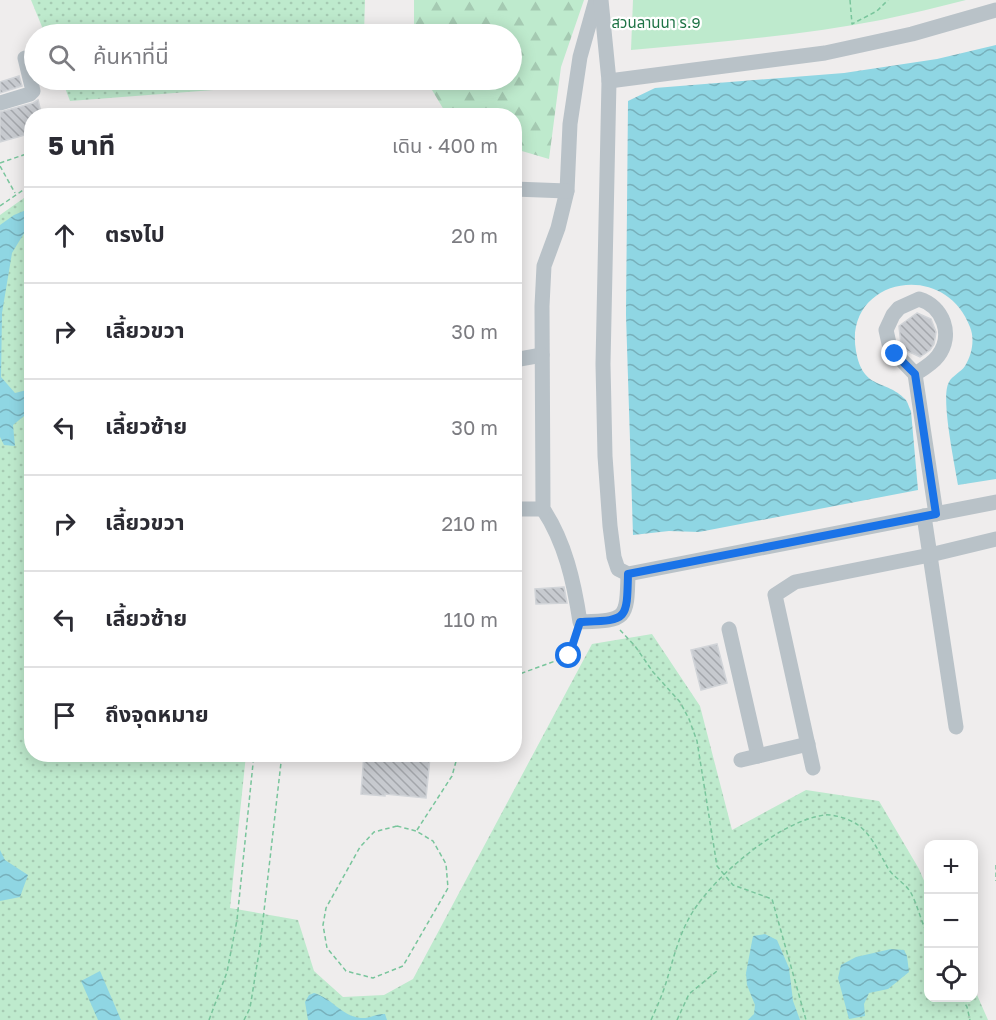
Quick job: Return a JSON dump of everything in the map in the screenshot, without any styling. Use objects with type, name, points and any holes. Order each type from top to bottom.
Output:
[{"type":"street","points":[[596,0],[579,57],[570,124],[567,191],[558,228],[544,266],[543,509],[558,537],[570,571],[580,622],[620,618],[627,600],[628,574]]},
{"type":"street","points":[[601,0],[609,81],[603,364],[605,456],[614,557],[618,569],[628,574],[996,502]]},
{"type":"street","points":[[609,81],[825,53],[912,34],[996,10]]},
{"type":"street","points":[[0,103],[30,94],[33,90]]},
{"type":"street","points":[[522,189],[567,191]]},
{"type":"street","points":[[915,374],[938,356],[944,346],[945,336],[940,314],[928,301],[919,299],[910,301],[899,308],[886,330],[890,348],[915,374],[930,515],[930,555],[956,727]]},
{"type":"street","points":[[522,359],[542,355]]},
{"type":"street","points":[[522,509],[543,509]]},
{"type":"street","points":[[813,768],[775,595],[795,582],[930,555],[996,539]]},
{"type":"street","points":[[729,629],[758,756]]},
{"type":"street","points":[[741,760],[808,744]]},
{"type":"path","points":[[850,0],[852,24],[877,11],[888,0]]},
{"type":"path","points":[[15,194],[0,164],[24,155]]},
{"type":"path","points":[[0,206],[24,189]]},
{"type":"path","points":[[620,618],[620,630],[680,702],[689,719],[697,741],[715,860],[723,875],[732,885],[772,899],[806,1020]]},
{"type":"path","points":[[522,673],[569,656],[580,622]]},
{"type":"path","points":[[209,1020],[227,972],[237,920],[254,762]]},
{"type":"path","points":[[244,1020],[250,1008],[260,946],[281,762]]},
{"type":"path","points":[[416,831],[452,776],[456,762]]},
{"type":"path","points":[[651,1020],[693,911],[723,875],[759,845],[780,831],[807,820],[826,815],[843,818],[859,825],[877,848],[890,871],[911,892],[924,925]]},
{"type":"path","points":[[397,826],[416,831],[433,841],[446,864],[448,888],[403,966],[373,978],[346,971],[327,948],[323,925],[326,908],[360,848],[374,832],[397,826]]},
{"type":"path","points":[[996,865],[996,880]]},
{"type":"path","points":[[677,1020],[689,994],[717,971]]},
{"type":"path","points":[[965,1002],[970,1020]]},
{"type":"green space","points":[[31,0],[365,0],[364,24],[41,24]]},
{"type":"green space","points":[[414,0],[584,0],[561,67],[549,159],[522,151],[522,108],[443,108],[432,90],[522,90],[522,24],[414,24]]},
{"type":"green space","name":"สวนลานนา ร.9","points":[[633,0],[966,0],[881,20],[819,30],[631,50]]},
{"type":"green space","points":[[66,90],[214,90],[70,101]]},
{"type":"green space","points":[[24,198],[24,762],[245,762],[230,908],[298,920],[314,971],[343,997],[384,995],[413,979],[592,644],[652,634],[700,706],[732,830],[806,790],[879,801],[924,881],[924,1002],[978,1002],[978,997],[988,1020],[0,1020],[0,215]]},
{"type":"water","points":[[996,45],[996,479],[958,485],[951,448],[946,402],[947,390],[950,380],[963,368],[969,357],[972,347],[970,327],[957,305],[939,292],[919,285],[898,286],[880,294],[865,307],[856,326],[856,351],[864,373],[898,393],[908,403],[911,411],[918,490],[699,532],[669,531],[633,535],[626,315],[628,101],[655,88],[844,73],[937,59]]},
{"type":"water","points":[[24,211],[24,233],[12,253],[2,313],[1,377],[15,393],[24,391],[24,416],[13,425],[15,446],[4,445],[0,437],[0,225]]},
{"type":"water","points":[[0,850],[5,860],[28,875],[20,897],[0,901]]},
{"type":"water","points":[[765,934],[777,940],[789,968],[793,1001],[800,1020],[748,1020],[754,1014],[755,1005],[747,985],[746,973],[753,936]]},
{"type":"water","points":[[891,949],[904,950],[909,972],[888,989],[869,993],[864,1004],[865,1016],[849,1019],[838,978],[841,965],[856,957]]},
{"type":"water","points":[[100,971],[121,1020],[98,1020],[81,981]]},
{"type":"water","points":[[314,993],[354,1017],[364,1018],[385,1014],[387,1020],[308,1020],[305,1002],[309,995]]},
{"type":"building","points":[[19,76],[22,86],[0,93],[0,82]]},
{"type":"building","points":[[38,100],[40,108],[24,108],[24,135],[0,142],[0,112]]},
{"type":"building","points":[[917,313],[931,319],[936,332],[934,344],[920,357],[907,351],[901,345],[899,326]]},
{"type":"building","points":[[564,587],[567,603],[536,604],[535,589]]},
{"type":"building","points":[[717,644],[727,683],[701,690],[691,650]]},
{"type":"building","points":[[363,762],[430,762],[426,798],[361,794]]},
{"type":"route","points":[[569,656],[580,622],[620,618],[627,600],[628,574],[936,514],[915,374],[895,354]]}]
